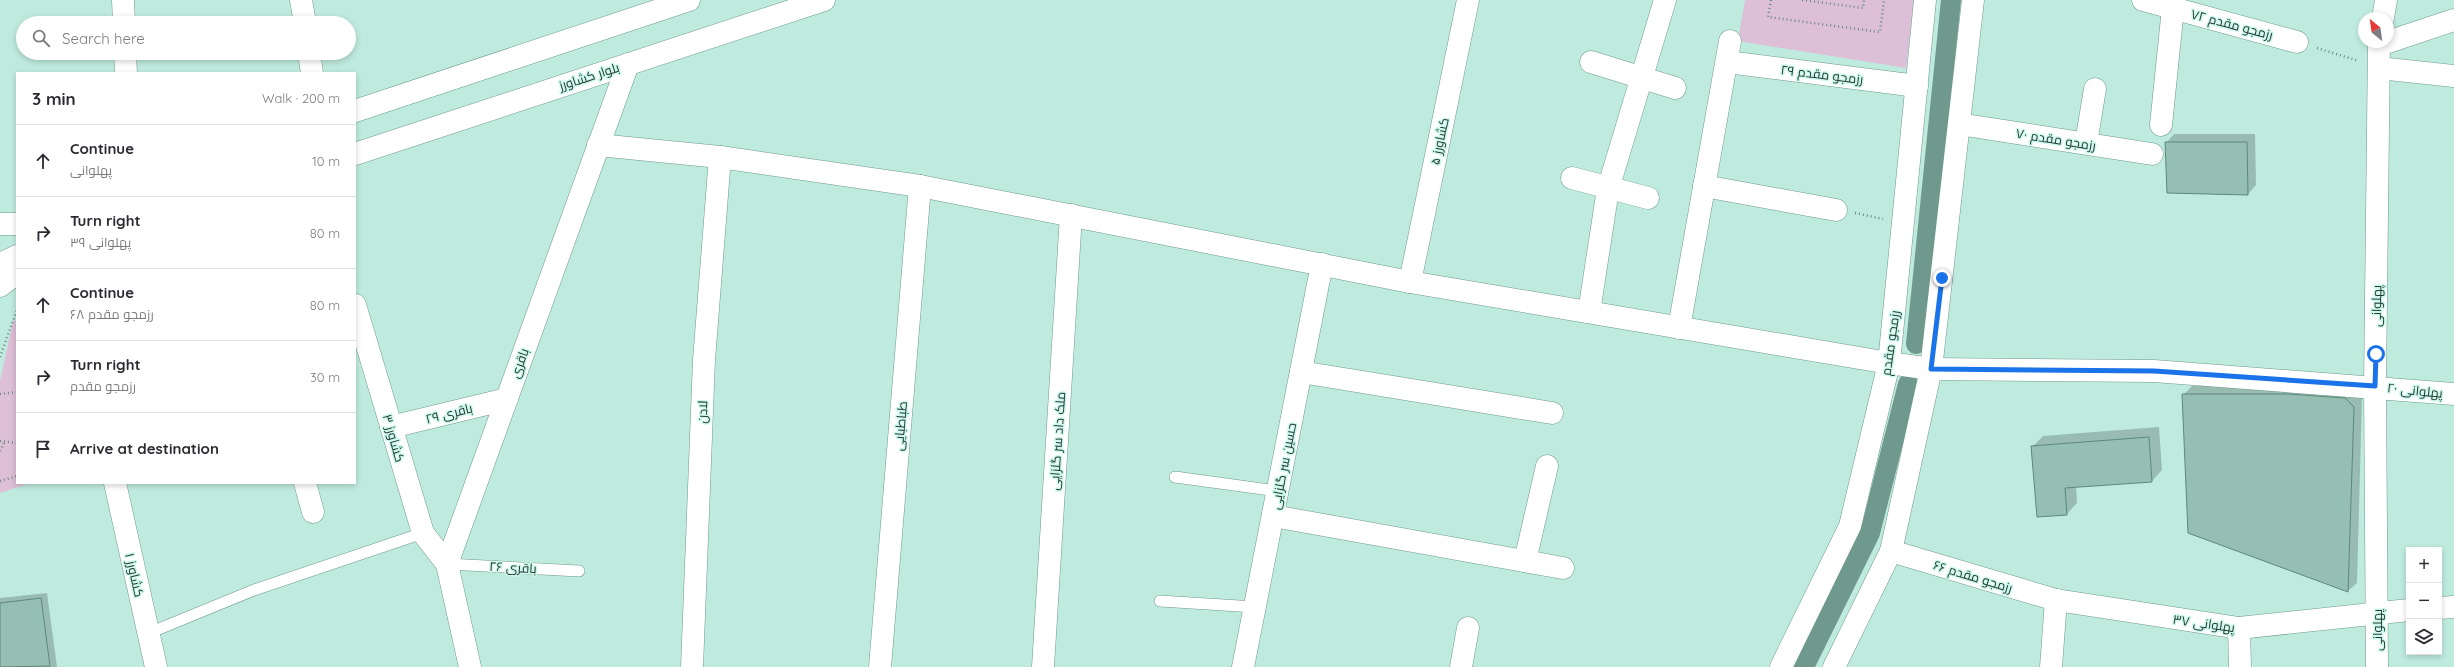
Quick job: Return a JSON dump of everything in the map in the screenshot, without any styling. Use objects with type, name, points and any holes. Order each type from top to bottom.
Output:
[{"type":"street","points":[[123,0],[124,16]]},
{"type":"street","points":[[301,0],[303,16]]},
{"type":"street","points":[[356,111],[642,8],[689,0]]},
{"type":"street","name":"بلوار کشاورز","points":[[356,154],[824,0]]},
{"type":"street","name":"کشاورز ۵","points":[[1410,282],[1468,0]]},
{"type":"street","points":[[1589,312],[1608,189],[1665,0]]},
{"type":"street","name":"رزمجو مقدم","points":[[1781,667],[1850,526],[1889,363],[1925,0]]},
{"type":"street","points":[[1834,667],[1891,551],[1931,369],[1973,0]]},
{"type":"street","name":"رزمجو مقدم ۷۲","points":[[2143,0],[2297,42]]},
{"type":"street","points":[[2384,12],[2386,0]]},
{"type":"street","points":[[2161,125],[2173,8]]},
{"type":"street","points":[[2394,40],[2454,20]]},
{"type":"street","name":"پهلوانی","points":[[2376,667],[2375,386],[2379,68],[2383,48]]},
{"type":"street","name":"رزمجو مقدم ۲۹","points":[[1704,186],[1728,51],[1917,86]]},
{"type":"street","points":[[125,60],[126,72]]},
{"type":"street","points":[[310,60],[312,72]]},
{"type":"street","points":[[1591,62],[1675,88]]},
{"type":"street","name":"باقری","points":[[447,564],[628,64]]},
{"type":"street","points":[[2379,68],[2454,76]]},
{"type":"street","points":[[2086,143],[2095,89]]},
{"type":"street","name":"رزمجو مقدم ۷۰","points":[[1959,124],[2152,154]]},
{"type":"street","name":"پهلوانی ۲۰","points":[[598,144],[720,157],[920,186],[1410,282],[1931,369],[2154,371],[2375,386],[2454,394]]},
{"type":"street","name":"لادن","points":[[692,667],[704,360],[720,157]]},
{"type":"street","points":[[1572,178],[1608,189],[1648,198]]},
{"type":"street","name":"طباطبایی","points":[[880,667],[920,186]]},
{"type":"street","points":[[1679,328],[1704,186],[1836,210]]},
{"type":"street","name":"ملک داد سر گلزایی","points":[[1043,667],[1071,215]]},
{"type":"street","points":[[0,224],[16,224]]},
{"type":"street","points":[[0,248],[16,242]]},
{"type":"street","points":[[0,264],[16,256]]},
{"type":"street","name":"حسین سر گلزایی","points":[[1243,667],[1322,264]]},
{"type":"street","points":[[0,286],[16,274]]},
{"type":"street","name":"کشاورز ۳","points":[[356,312],[363,360],[391,427],[423,533],[447,564]]},
{"type":"street","points":[[1301,372],[1552,413]]},
{"type":"street","name":"باقری ۲۹","points":[[391,427],[507,398]]},
{"type":"street","points":[[1525,561],[1547,466]]},
{"type":"street","name":"کشاورز ۱","points":[[115,484],[156,667]]},
{"type":"street","points":[[305,484],[313,512]]},
{"type":"street","points":[[1273,516],[1563,568]]},
{"type":"street","name":"رزمجو مقدم ۶۶","points":[[1891,551],[2056,600]]},
{"type":"street","points":[[447,564],[470,667]]},
{"type":"street","points":[[2051,667],[2056,600]]},
{"type":"street","name":"پهلوانی ۳۷","points":[[2056,600],[2239,628],[2377,612],[2406,610]]},
{"type":"street","points":[[2442,608],[2454,607]]},
{"type":"street","points":[[1461,667],[1468,628]]},
{"type":"street","points":[[2239,628],[2240,667]]},
{"type":"lane","points":[[1174,478],[1278,491]]},
{"type":"lane","points":[[148,633],[254,590],[423,533]]},
{"type":"lane","name":"باقری ۲۶","points":[[447,564],[579,571]]},
{"type":"lane","points":[[1160,601],[1255,607]]},
{"type":"path","points":[[1771,0],[1768,18],[1880,32],[1884,0]]},
{"type":"path","points":[[1802,0],[1863,8],[1864,0]]},
{"type":"path","points":[[2297,42],[2379,68]]},
{"type":"path","points":[[1836,210],[1903,222]]},
{"type":"path","points":[[0,356],[16,313]]},
{"type":"path","points":[[0,394],[9,391],[16,392]]},
{"type":"path","points":[[0,441],[4,443],[16,443]]},
{"type":"path","points":[[0,451],[4,443]]},
{"type":"path","points":[[0,481],[16,476]]},
{"type":"shaded area","points":[[1745,0],[1914,0],[1906,68],[1738,41]]},
{"type":"shaded area","points":[[16,320],[16,484],[27,484],[0,493],[0,381],[13,321]]},
{"type":"building","points":[[2165,142],[2247,142],[2248,195],[2167,193]]},
{"type":"building","points":[[2182,394],[2288,394],[2345,398],[2354,407],[2348,592],[2188,533]]},
{"type":"building","points":[[2149,437],[2152,482],[2065,488],[2067,515],[2037,517],[2031,446]]},
{"type":"building","points":[[41,598],[50,666],[0,667],[0,603]]},
{"type":"waterway","points":[[1916,344],[1951,0]]},
{"type":"waterway","points":[[1804,667],[1870,533],[1908,384]]},
{"type":"route","points":[[1942,278],[1931,369],[2154,371],[2375,386],[2376,354]]}]
